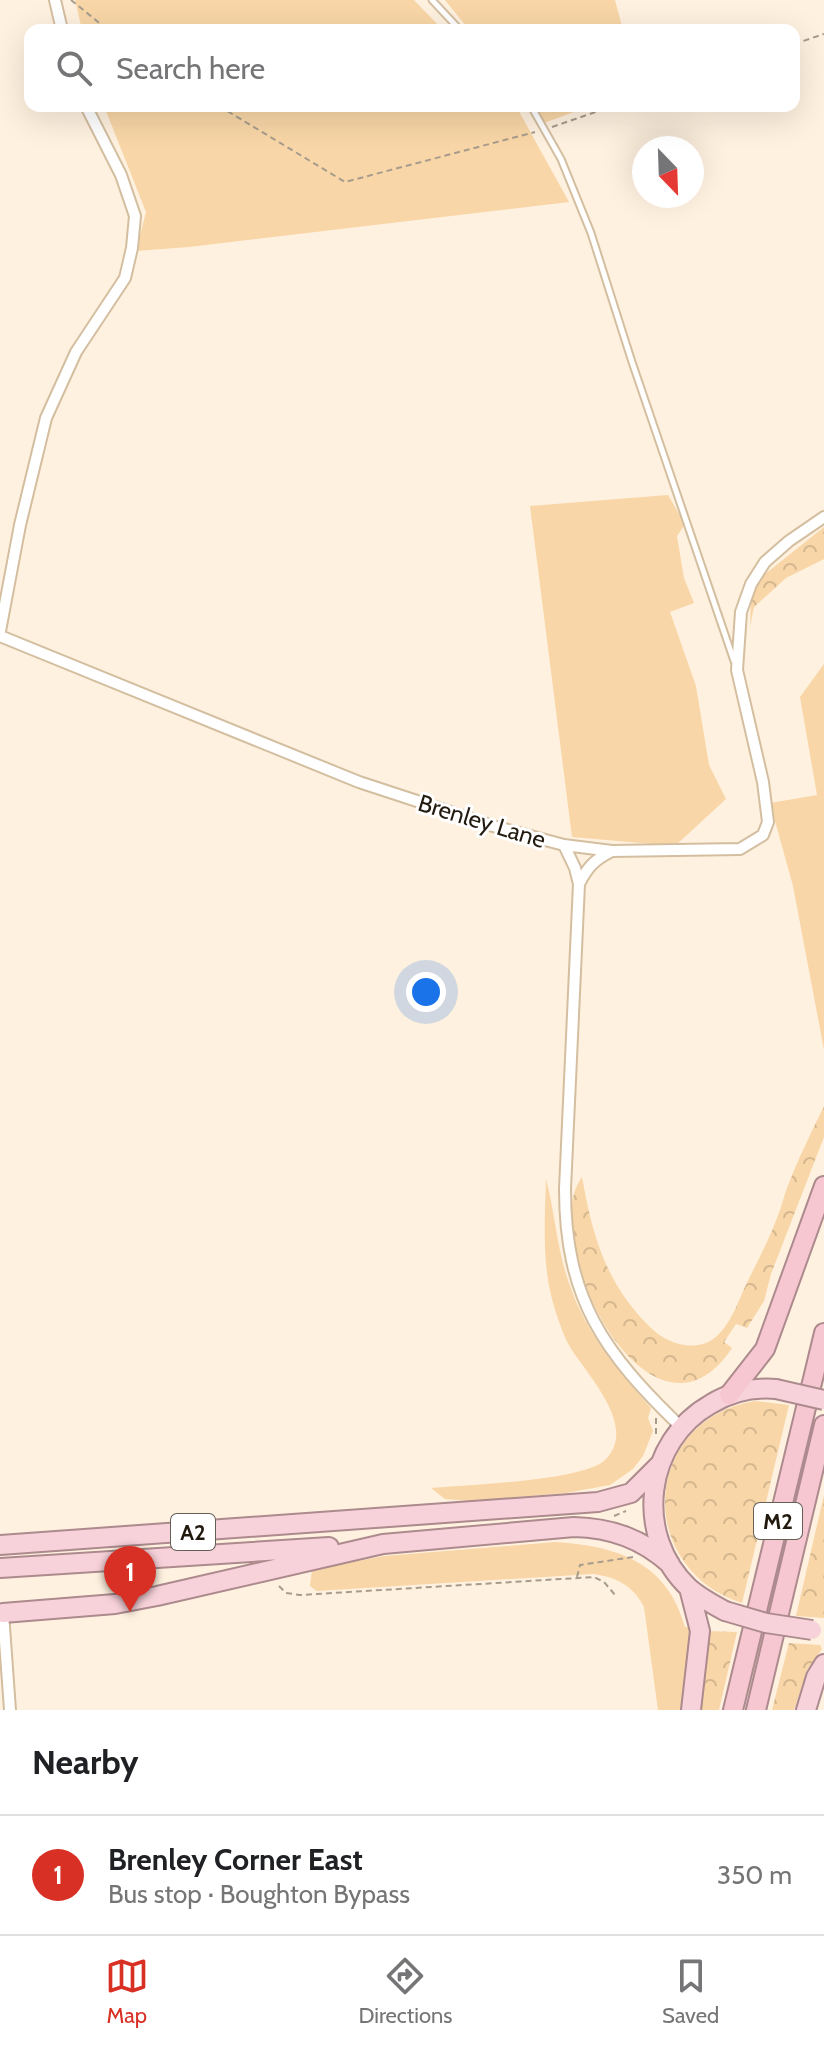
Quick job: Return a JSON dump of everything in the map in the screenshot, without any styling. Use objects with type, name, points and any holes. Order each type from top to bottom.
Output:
[{"type":"highway","points":[[729,1395],[765,1349],[824,1186]]},
{"type":"highway","name":"M2","points":[[733,1710],[824,1333]]},
{"type":"highway","name":"A2","points":[[818,1630],[766,1623],[725,1611],[689,1588],[663,1551],[654,1521],[653,1493],[660,1464],[671,1440],[703,1409],[729,1395],[754,1389],[776,1389],[824,1400]]},
{"type":"highway","name":"M2","points":[[756,1710],[824,1425]]},
{"type":"highway","name":"A2","points":[[0,1545],[562,1506],[614,1499],[631,1493],[660,1464]]},
{"type":"highway","name":"A2","points":[[0,1568],[383,1544],[591,1527],[639,1541],[670,1564]]},
{"type":"highway","points":[[4,1617],[157,1596],[383,1544]]},
{"type":"highway","points":[[689,1588],[700,1631],[691,1710]]},
{"type":"highway","points":[[806,1710],[816,1677],[824,1664]]},
{"type":"street","points":[[55,0],[61,24]]},
{"type":"street","name":"Brenley Lane","points":[[89,112],[121,175],[135,216],[132,248],[125,278],[76,352],[46,418],[20,525],[0,634],[359,782],[456,815],[564,845],[579,884],[565,1189],[569,1251],[582,1300],[605,1341],[638,1382],[681,1427]]},
{"type":"street","points":[[564,845],[612,851],[740,849],[763,835],[768,822],[763,782],[737,670],[741,612],[751,584],[765,562],[824,517]]},
{"type":"street","points":[[579,884],[586,869],[596,859],[612,851]]},
{"type":"street","points":[[4,1617],[10,1710]]},
{"type":"lane","points":[[432,0],[454,24]]},
{"type":"lane","points":[[534,112],[561,159],[591,233],[737,670]]},
{"type":"path","points":[[71,0],[101,24]]},
{"type":"path","points":[[800,42],[824,34]]},
{"type":"path","points":[[229,112],[345,182],[544,130],[596,112]]},
{"type":"path","points":[[577,1578],[580,1565],[635,1556]]},
{"type":"path","points":[[276,1580],[286,1593],[300,1595],[594,1577],[604,1582],[616,1596]]},
{"type":"green space","points":[[75,0],[414,0],[437,24],[81,24]]},
{"type":"green space","points":[[445,0],[615,0],[621,24],[464,24]]},
{"type":"green space","points":[[106,112],[519,112],[569,202],[136,251],[146,212]]},
{"type":"green space","points":[[536,112],[574,112],[544,123]]},
{"type":"green space","points":[[668,495],[685,524],[677,536],[684,578],[694,603],[670,612],[696,686],[709,765],[726,799],[675,846],[572,837],[530,506]]},
{"type":"green space","points":[[824,527],[824,559],[786,578],[754,607],[750,627],[751,597],[760,578]]},
{"type":"green space","points":[[824,664],[824,1050],[793,886],[770,803],[817,795],[800,697]]},
{"type":"green space","points":[[824,1106],[824,1137],[771,1274],[764,1301],[747,1328],[736,1324],[724,1342],[732,1348],[700,1378],[668,1381],[637,1364],[609,1332],[587,1291],[574,1247],[572,1207],[582,1177],[597,1240],[612,1277],[623,1294],[651,1328],[665,1339],[683,1345],[701,1345],[717,1336],[733,1314],[770,1236],[793,1173]]},
{"type":"green space","points":[[546,1179],[562,1258],[576,1301],[603,1350],[651,1408],[648,1418],[653,1431],[643,1456],[633,1469],[610,1485],[566,1493],[469,1501],[445,1499],[431,1488],[523,1481],[573,1473],[605,1460],[614,1447],[616,1432],[607,1402],[567,1341],[551,1295],[545,1252]]},
{"type":"green space","points":[[755,1401],[789,1405],[742,1603],[707,1585],[682,1559],[669,1529],[665,1496],[672,1464],[690,1436],[717,1414]]},
{"type":"green space","points":[[824,1495],[824,1618],[796,1616]]},
{"type":"green space","points":[[556,1542],[619,1554],[637,1562],[666,1587],[685,1627],[692,1627],[685,1710],[658,1710],[644,1607],[629,1588],[609,1577],[593,1574],[317,1591],[310,1586],[312,1570],[384,1556]]},
{"type":"green space","points":[[707,1631],[737,1632],[719,1710],[698,1710]]},
{"type":"green space","points":[[789,1643],[820,1645],[822,1649],[807,1670],[794,1710],[772,1710]]},
{"type":"place","name":"Brenley Corner East","points":[[130,1612]]}]
